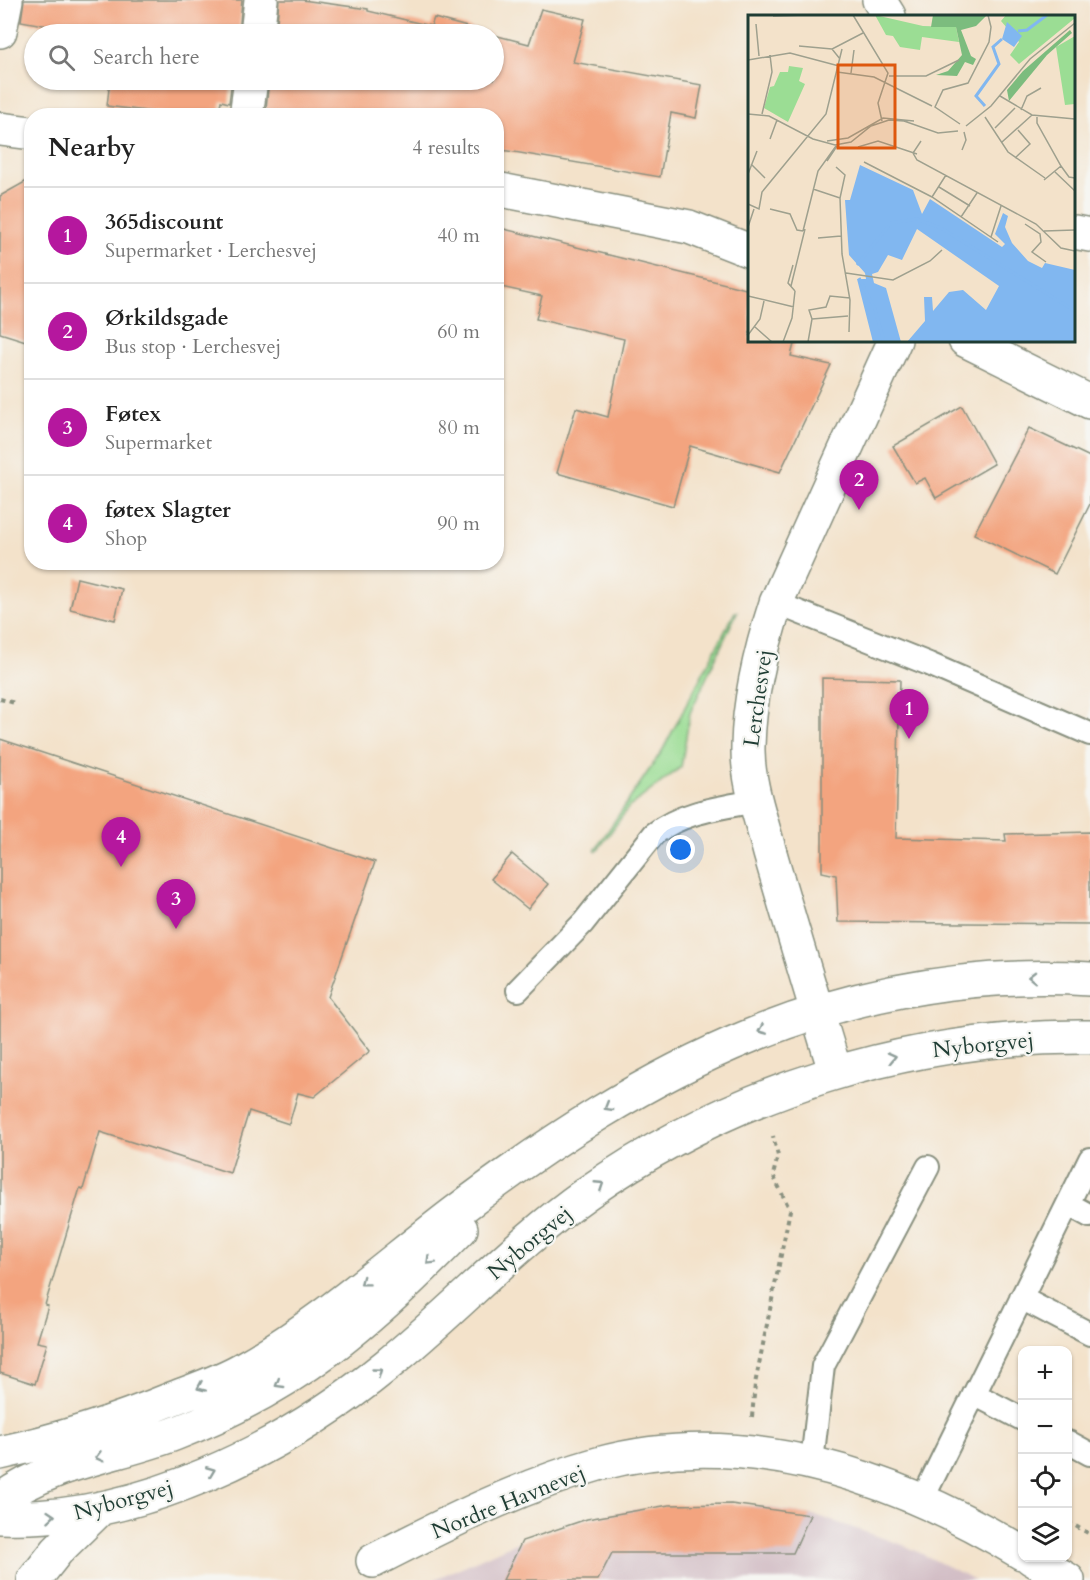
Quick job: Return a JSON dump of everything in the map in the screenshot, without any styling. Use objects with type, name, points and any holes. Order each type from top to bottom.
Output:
[{"type":"street","points":[[258,24],[261,0]]},
{"type":"street","points":[[879,0],[888,15]]},
{"type":"street","points":[[247,108],[250,90]]},
{"type":"street","points":[[0,129],[24,132]]},
{"type":"street","points":[[504,191],[689,227],[748,250]]},
{"type":"street","points":[[1075,232],[1090,235]]},
{"type":"street","name":"Lerchesvej","points":[[835,1071],[756,801],[748,747],[750,720],[762,646],[776,603],[894,342]]},
{"type":"street","points":[[969,342],[1090,402]]},
{"type":"street","name":"Nyborgvej","points":[[0,1453],[122,1418],[241,1369],[333,1306],[528,1158],[575,1126],[678,1068],[747,1036],[817,1010],[901,990],[966,980],[1020,977],[1090,979]]},
{"type":"street","name":"Nyborgvej","points":[[0,1517],[48,1517],[101,1508],[156,1492],[202,1475],[279,1439],[329,1408],[387,1365],[585,1194],[611,1177],[719,1118],[835,1071],[958,1044],[1090,1037]]},
{"type":"street","name":"Nyborgvej","points":[[0,1500],[25,1484],[52,1472],[171,1435],[208,1421],[253,1400],[297,1374],[377,1312],[528,1158]]},
{"type":"street","name":"Nordre Havnevej","points":[[373,1561],[425,1534],[547,1480],[600,1464],[662,1453],[749,1450],[812,1462],[877,1482],[922,1500],[1018,1550]]},
{"type":"street","points":[[34,1580],[57,1551],[101,1508]]},
{"type":"street","points":[[1039,1562],[1068,1580]]},
{"type":"lane","points":[[776,603],[929,664],[1090,734]]},
{"type":"lane","points":[[518,990],[582,923],[654,834],[669,823],[688,815],[756,801]]},
{"type":"lane","points":[[922,1500],[1090,1159]]},
{"type":"lane","points":[[812,1462],[823,1366],[928,1167]]},
{"type":"lane","points":[[1068,1204],[1090,1216]]},
{"type":"lane","points":[[1021,1298],[1090,1334]]},
{"type":"lane","points":[[974,1394],[1018,1416]]},
{"type":"lane","points":[[1072,1444],[1090,1454]]},
{"type":"path","points":[[0,699],[15,703]]},
{"type":"path","points":[[755,1384],[790,1210],[773,1175]]},
{"type":"path","points":[[1072,1524],[1090,1534]]},
{"type":"shaded area","points":[[705,1504],[757,1506],[818,1516],[906,1546],[975,1580],[433,1580],[513,1544],[587,1519],[633,1510]]},
{"type":"green space","points":[[737,612],[690,713],[681,767],[628,808],[597,851],[595,850],[662,751]]},
{"type":"building","points":[[24,0],[242,0],[240,24],[37,24],[21,21]]},
{"type":"building","points":[[279,0],[302,0],[368,9],[368,11],[423,24],[277,24]]},
{"type":"building","points":[[541,9],[585,19],[573,62],[702,85],[696,118],[671,113],[660,177],[504,150],[504,108],[266,108],[268,90],[504,90],[504,38],[529,44]]},
{"type":"building","points":[[434,18],[456,24],[432,24]]},
{"type":"building","points":[[109,90],[231,90],[229,103],[221,101],[220,108],[107,106]]},
{"type":"building","points":[[24,182],[24,340],[0,333],[0,196]]},
{"type":"building","points":[[504,229],[748,290],[748,342],[794,342],[791,356],[831,365],[780,472],[690,446],[673,506],[557,473],[576,408],[608,417],[624,339],[536,319],[542,296],[504,288]]},
{"type":"building","points":[[962,406],[994,464],[936,498],[925,478],[915,483],[893,446]]},
{"type":"building","points":[[1029,428],[1090,457],[1090,504],[1055,574],[974,534]]},
{"type":"building","points":[[77,578],[122,589],[115,620],[70,609]]},
{"type":"building","points":[[822,678],[900,680],[896,838],[1006,841],[1005,834],[1090,832],[1090,924],[838,922],[836,875],[822,872]]},
{"type":"building","points":[[0,739],[375,862],[328,997],[370,1051],[314,1097],[298,1093],[289,1124],[249,1111],[230,1173],[100,1132],[83,1189],[80,1188],[45,1305],[48,1306],[37,1342],[47,1344],[35,1384],[0,1373]]},
{"type":"building","points":[[512,854],[548,884],[528,909],[491,879]]},
{"type":"building","points":[[731,1504],[810,1515],[793,1553],[612,1553],[598,1580],[503,1580],[522,1541],[587,1519],[669,1505]]},
{"type":"place","name":"Ørkildsgade","points":[[859,510]]},
{"type":"place","name":"365discount","points":[[909,739]]},
{"type":"place","name":"føtex Slagter","points":[[121,867]]},
{"type":"place","name":"Føtex","points":[[176,929]]}]
